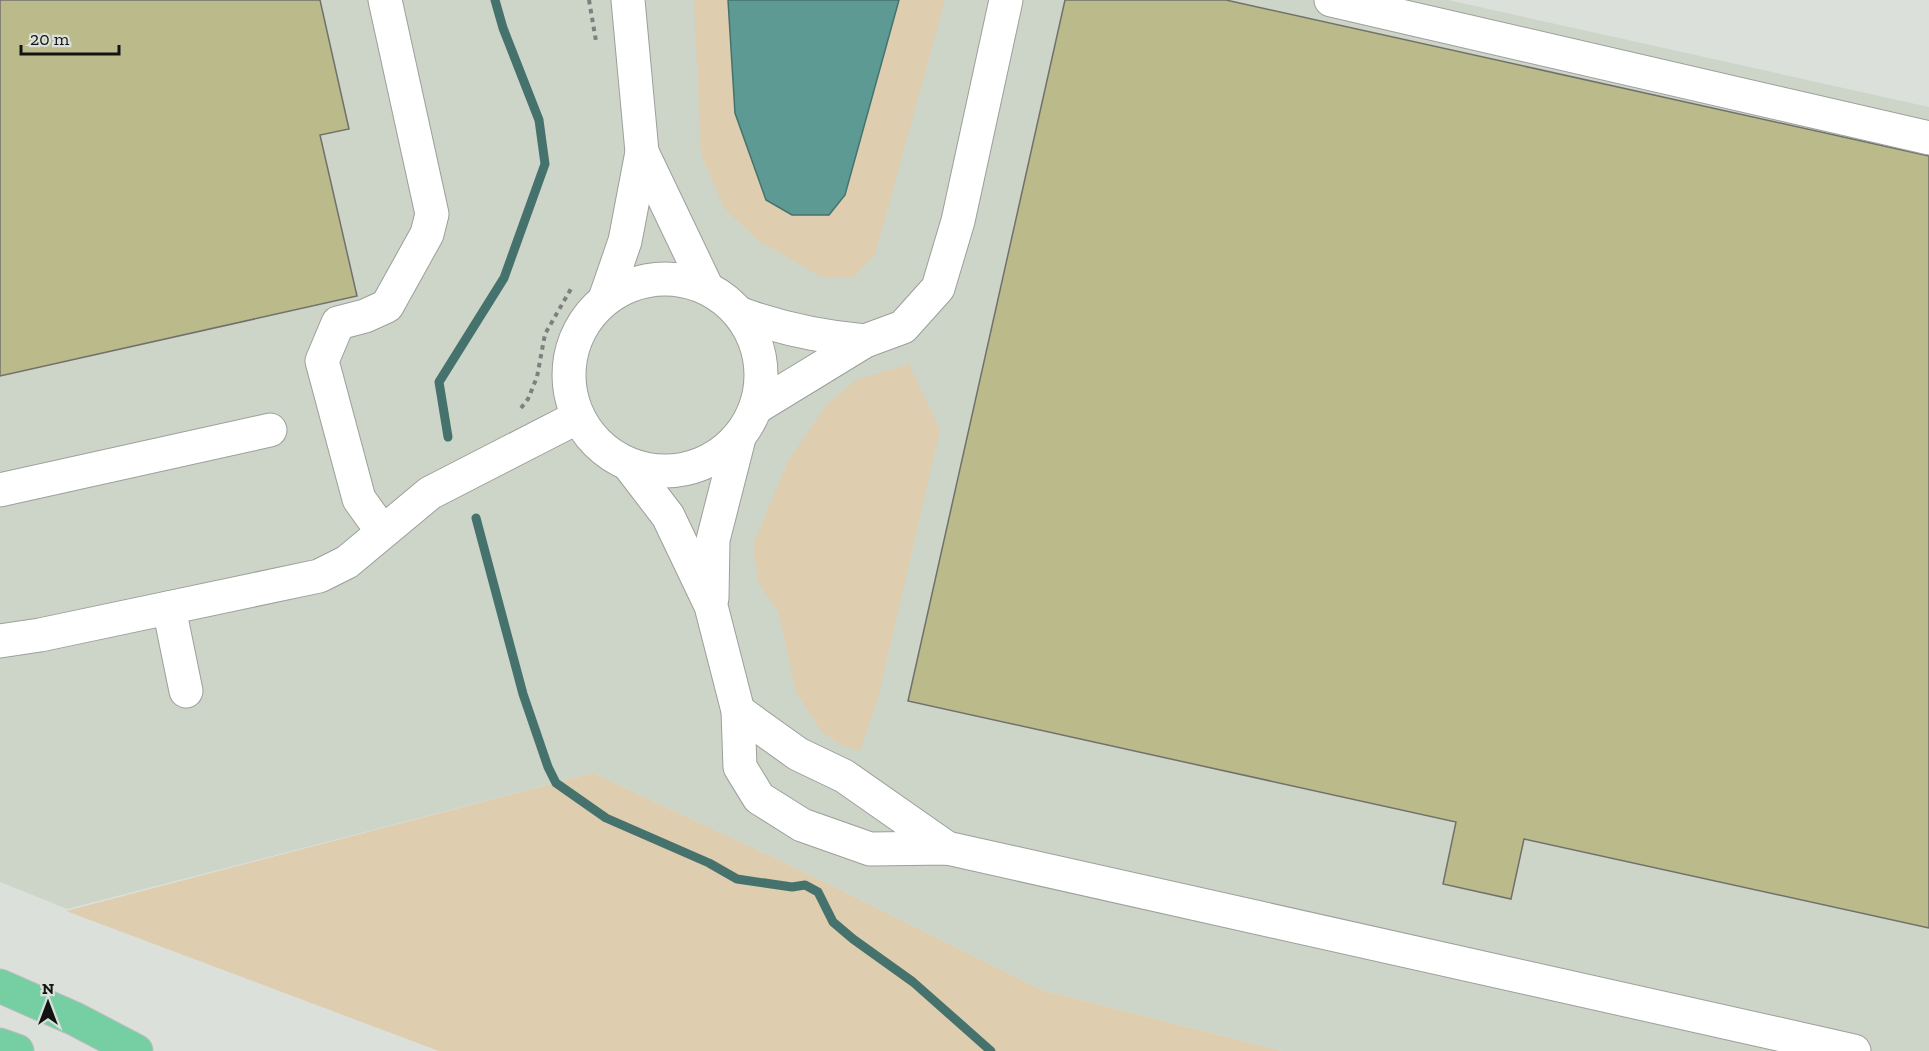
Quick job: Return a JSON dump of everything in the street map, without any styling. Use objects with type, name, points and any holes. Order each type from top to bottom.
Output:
[{"type":"highway","points":[[0,986],[75,1019],[136,1051]]},
{"type":"highway","points":[[0,1045],[17,1051]]},
{"type":"street","points":[[382,531],[359,500],[322,361],[338,323],[365,316],[387,306],[427,234],[432,214],[385,0]]},
{"type":"street","points":[[605,298],[625,241],[642,152],[628,0]]},
{"type":"street","points":[[757,407],[865,341],[903,327],[938,288],[958,221],[1006,0]]},
{"type":"street","points":[[1330,0],[1929,138]]},
{"type":"street","points":[[642,152],[707,288]]},
{"type":"street","points":[[654,279],[681,279],[707,288],[725,299],[741,314],[754,335],[761,358],[762,383],[757,407],[749,423],[739,438],[721,454],[700,465],[684,469],[652,471],[629,465],[600,447],[578,417],[569,388],[570,355],[582,323],[605,298],[628,285],[654,279]]},
{"type":"street","points":[[741,314],[809,334],[865,341]]},
{"type":"street","points":[[0,641],[40,635],[319,576],[347,562],[429,493],[578,417]]},
{"type":"street","points":[[0,490],[270,430]]},
{"type":"street","points":[[711,606],[713,540],[739,438]]},
{"type":"street","points":[[629,465],[668,516],[711,606],[738,711],[740,767],[759,798],[802,825],[870,849],[947,848],[1854,1051]]},
{"type":"street","points":[[170,608],[186,691]]},
{"type":"street","points":[[0,664],[40,635]]},
{"type":"street","points":[[738,711],[798,754],[844,776],[947,848]]},
{"type":"path","points":[[589,0],[597,45]]},
{"type":"path","points":[[519,410],[528,399],[537,377],[545,334],[575,280]]},
{"type":"shaded area","points":[[0,0],[1448,0],[1929,107],[1929,1051],[1282,1051],[1042,990],[794,867],[593,773],[67,909],[0,882]]},
{"type":"shaded area","points":[[694,0],[728,0],[735,113],[829,215],[845,195],[899,0],[945,0],[875,255],[853,277],[822,277],[757,240],[724,208],[701,154]]},
{"type":"shaded area","points":[[909,364],[940,430],[878,698],[860,751],[841,745],[821,731],[796,692],[779,614],[758,582],[753,545],[788,461],[827,404],[856,380]]},
{"type":"shaded area","points":[[593,773],[794,867],[1042,990],[1282,1051],[439,1051],[66,911]]},
{"type":"water","points":[[728,0],[899,0],[845,195],[829,215],[792,215],[766,200],[735,113]]},
{"type":"building","points":[[0,0],[320,0],[349,129],[320,135],[357,296],[0,376]]},
{"type":"building","points":[[1065,0],[1226,0],[1929,156],[1929,928],[1524,839],[1511,899],[1443,884],[1456,822],[908,701]]},
{"type":"waterway","points":[[448,437],[439,382],[504,278],[545,164],[539,120],[503,28],[495,0]]},
{"type":"waterway","points":[[476,518],[523,694],[548,767],[556,783],[606,818],[709,863],[737,879],[792,887],[805,885],[818,892],[833,922],[913,982],[991,1051]]}]
